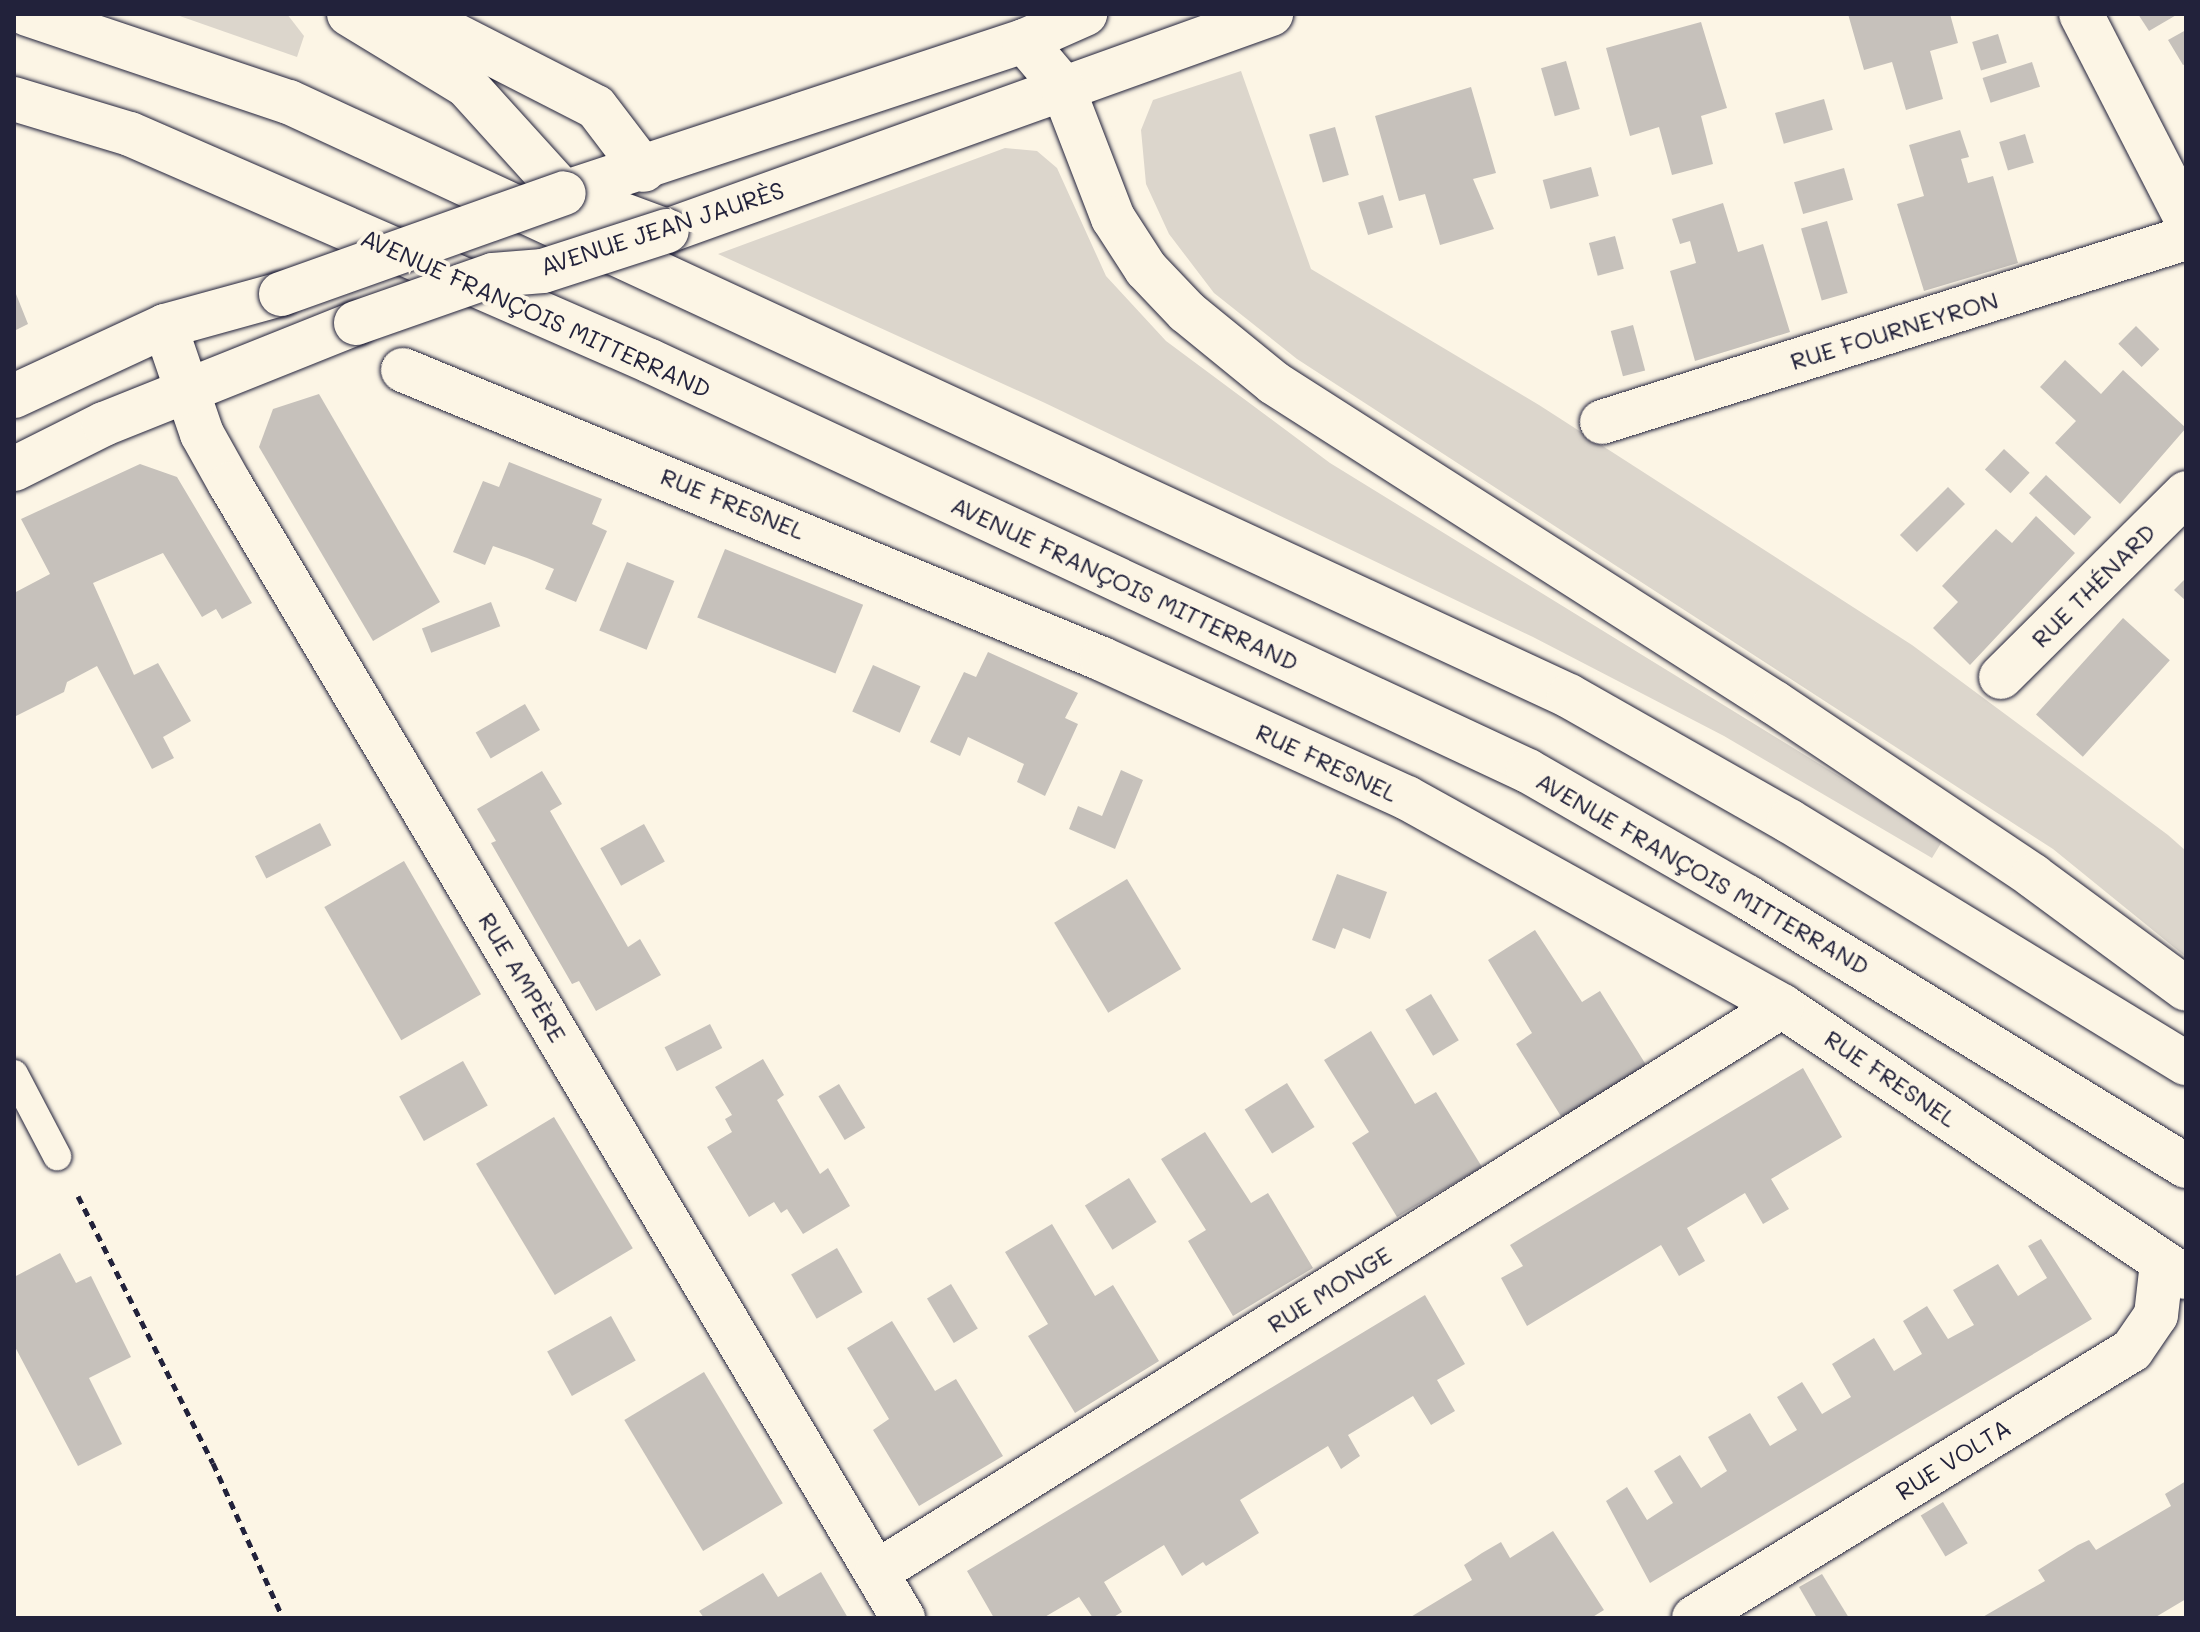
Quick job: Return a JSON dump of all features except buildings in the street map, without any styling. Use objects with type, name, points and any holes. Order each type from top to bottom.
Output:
[{"type":"main road","points":[[27,14],[289,102],[1569,696],[1789,821],[2186,1063]]},
{"type":"main road","points":[[349,14],[466,85],[564,193],[667,231]]},
{"type":"main road","points":[[414,14],[447,35],[539,75],[596,107],[644,170]]},
{"type":"main road","points":[[14,396],[165,326],[281,294],[564,193],[644,170],[1024,41],[1085,14]]},
{"type":"main road","points":[[2081,14],[2186,218]]},
{"type":"main road","name":"AVENUE JEAN JAURÈS","points":[[14,469],[190,388],[356,323],[493,275],[543,271],[667,231],[1249,18]]},
{"type":"main road","points":[[1024,41],[1062,86],[1113,218],[1146,269],[1187,312],[1274,383],[1775,703],[2033,876],[2186,989]]},
{"type":"main road","name":"AVENUE FRANÇOIS MITTERRAND","points":[[14,99],[130,134],[650,361],[1528,771],[1761,905],[2186,1166]]},
{"type":"main road","points":[[493,275],[530,245],[623,214],[644,170]]},
{"type":"main road","name":"RUE FOURNEYRON","points":[[1602,422],[2186,238]]},
{"type":"main road","name":"RUE AMPÈRE","points":[[165,326],[190,388],[202,434],[230,484],[903,1618]]},
{"type":"main road","name":"RUE FRESNEL","points":[[403,370],[1073,647],[1407,798],[1782,1006],[2174,1270]]},
{"type":"main road","name":"RUE THÉNARD","points":[[2001,677],[2186,493]]},
{"type":"main road","name":"RUE MONGE","points":[[877,1572],[1782,1006]]},
{"type":"main road","name":"RUE VOLTA","points":[[1694,1618],[2132,1350],[2156,1315],[2174,1270]]},
{"type":"lane","points":[[14,1074],[57,1156]]},
{"type":"path","points":[[57,1156],[213,1463],[283,1618]]},
{"type":"shaded area","points":[[174,14],[287,14],[304,36],[297,57]]},
{"type":"shaded area","points":[[1241,71],[1311,269],[1539,405],[1912,645],[2168,835],[2186,851],[2186,957],[2053,849],[1297,359],[1214,293],[1169,234],[1146,184],[1141,130],[1153,100]]},
{"type":"shaded area","points":[[1005,148],[1037,151],[1057,168],[1106,276],[1166,341],[1330,463],[1943,840],[1932,858],[1724,736],[1533,637],[1045,403],[718,254]]}]
